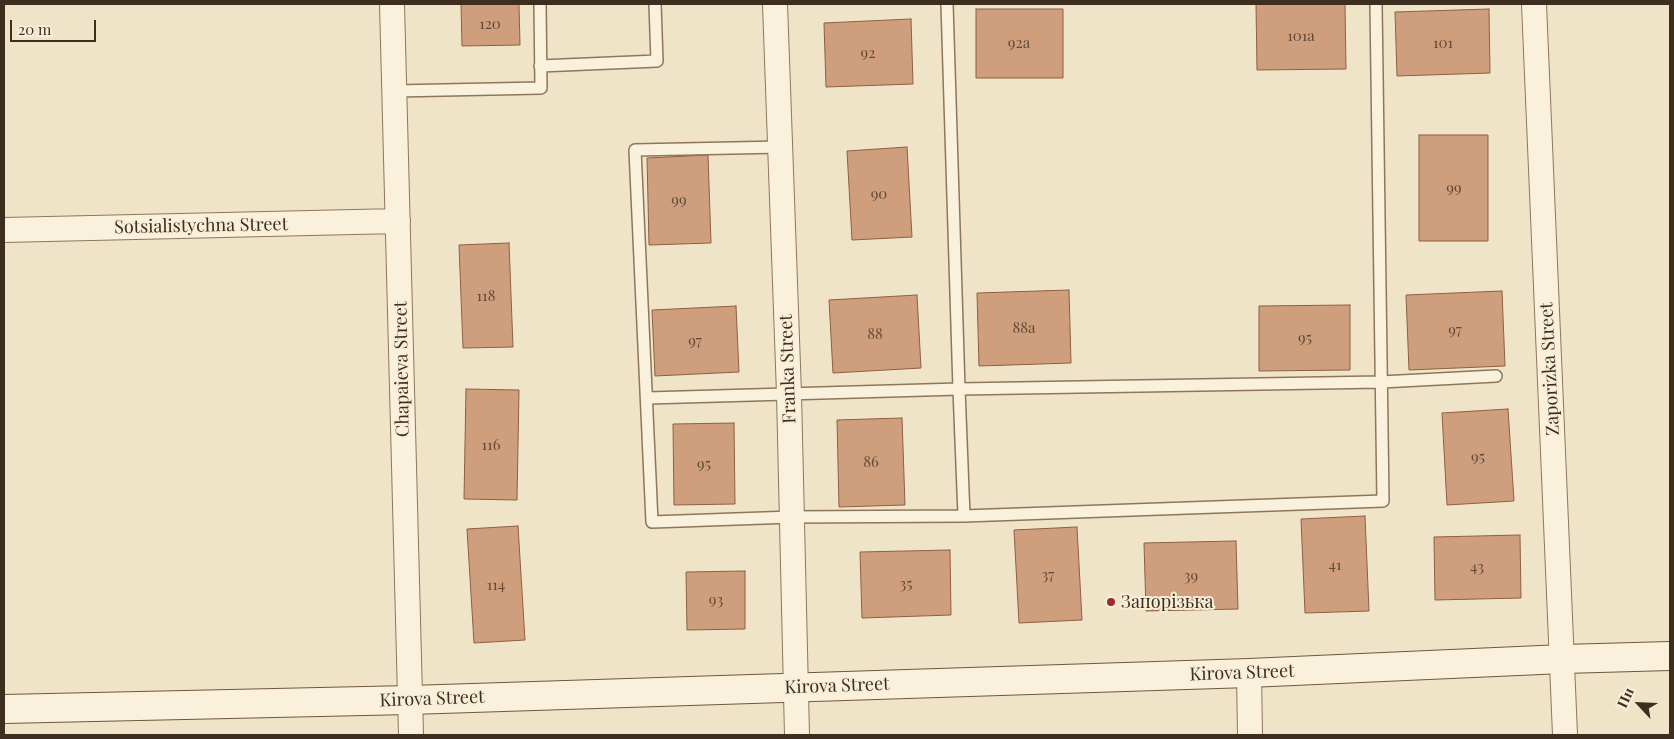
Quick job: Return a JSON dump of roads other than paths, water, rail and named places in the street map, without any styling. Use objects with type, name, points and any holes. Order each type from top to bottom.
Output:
[{"type":"main road","name":"Kirova Street","points":[[4,709],[410,700],[1249,673],[1670,656]]},
{"type":"street","name":"Chapaieva Street","points":[[392,4],[411,735]]},
{"type":"street","name":"Franka Street","points":[[775,4],[789,394],[797,735]]},
{"type":"street","name":"Zaporizka Street","points":[[1534,4],[1565,735]]},
{"type":"street","name":"Sotsialistychna Street","points":[[4,230],[398,221]]},
{"type":"street","points":[[1249,673],[1250,735]]},
{"type":"lane","points":[[395,91],[541,88],[540,4]]},
{"type":"lane","points":[[540,66],[657,61],[655,4]]},
{"type":"lane","points":[[947,4],[964,516]]},
{"type":"lane","points":[[781,147],[635,150],[648,398],[652,522],[792,517],[964,516],[1383,501],[1376,4]]},
{"type":"lane","points":[[648,398],[959,389],[1381,382],[1496,376]]},
{"type":"place","name":"Запорізька","points":[[1111,602]]}]
